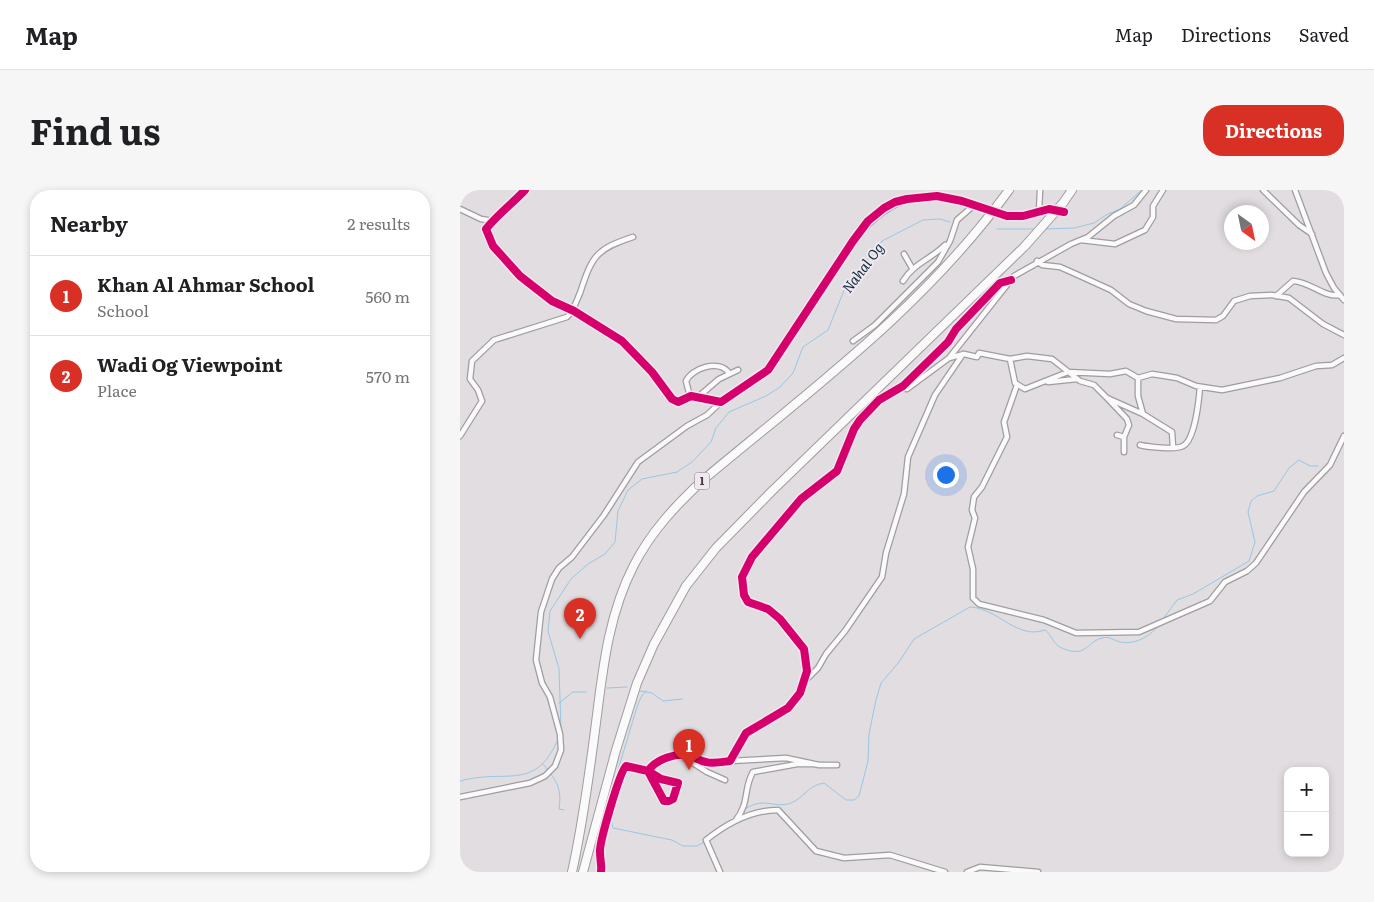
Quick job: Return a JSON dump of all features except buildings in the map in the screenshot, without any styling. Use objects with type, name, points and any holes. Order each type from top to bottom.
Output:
[{"type":"highway","name":"1","points":[[572,872],[583,815],[609,636],[622,592],[642,550],[669,513],[696,487],[907,309],[964,247],[1009,190]]},
{"type":"highway","points":[[582,872],[637,683],[654,644],[686,586],[716,548],[1025,246],[1072,190]]},
{"type":"street","points":[[525,190],[486,229],[493,246],[520,276],[552,301],[574,311],[622,341],[652,372],[672,399],[678,402],[690,397],[698,397],[721,402]]},
{"type":"street","points":[[1039,212],[1040,190]]},
{"type":"street","points":[[899,388],[907,390],[949,358],[1014,276],[1037,262],[1088,237],[1114,216],[1134,205],[1146,190]]},
{"type":"street","points":[[1080,240],[1115,244],[1145,230],[1153,217],[1153,206],[1163,190]]},
{"type":"street","points":[[1262,190],[1299,225],[1312,234]]},
{"type":"street","points":[[1295,190],[1326,273],[1344,300]]},
{"type":"street","points":[[460,797],[530,783],[545,776],[555,766],[561,750],[560,734],[550,697],[542,683],[536,660],[541,612],[552,579],[559,568],[572,557],[604,515],[638,462],[768,370],[853,241],[868,221],[884,208],[895,202],[907,199],[937,196],[962,201],[986,210]]},
{"type":"street","points":[[853,341],[874,325],[921,281],[938,262],[950,241],[956,220],[973,206]]},
{"type":"street","points":[[460,209],[481,219],[493,221]]},
{"type":"street","points":[[998,213],[1023,216],[1049,209],[1064,212]]},
{"type":"street","points":[[460,436],[482,401],[470,379],[472,361],[494,340],[560,321],[574,311],[588,268],[596,256],[611,244],[633,237]]},
{"type":"street","points":[[903,281],[912,268],[936,255],[950,241]]},
{"type":"street","points":[[904,254],[906,261],[912,268]]},
{"type":"street","points":[[1037,262],[1078,275],[1111,290],[1129,304],[1146,311],[1176,319],[1216,320],[1223,316],[1234,301],[1250,296],[1276,296],[1289,298],[1323,324],[1344,335]]},
{"type":"street","points":[[730,762],[746,733],[788,708],[800,693],[807,665],[804,649],[776,614],[748,602],[744,595],[742,577],[763,542],[801,499],[838,471],[854,429],[860,420],[879,400],[899,388],[948,342],[956,329],[1000,283],[1010,280]]},
{"type":"street","points":[[1276,296],[1293,281],[1312,286],[1331,297],[1340,295]]},
{"type":"street","points":[[949,358],[964,354],[977,357],[979,353],[1010,359],[1042,356],[1052,359],[1077,379]]},
{"type":"street","points":[[804,682],[818,668],[826,654],[845,631],[882,577],[886,553],[904,494],[908,457],[935,395],[964,354]]},
{"type":"street","points":[[1010,359],[1015,383],[1025,389],[1068,372],[1110,374],[1126,371],[1138,378],[1152,374],[1200,387],[1222,390],[1249,386],[1316,366],[1332,365],[1344,358]]},
{"type":"street","points":[[690,397],[686,381],[692,373],[710,366],[722,367],[729,373]]},
{"type":"street","points":[[698,397],[729,373],[738,370]]},
{"type":"street","points":[[1138,378],[1138,396],[1143,414]]},
{"type":"street","points":[[1042,382],[1077,379],[1094,384],[1126,419],[1129,425],[1124,437],[1124,452]]},
{"type":"street","points":[[1017,385],[1004,422],[1007,437],[982,487],[974,498],[972,510],[975,518],[968,547],[972,569],[973,598],[979,604],[1044,620],[1076,633],[1140,632],[1210,601],[1225,582],[1247,571],[1256,564],[1304,492],[1330,465],[1344,436]]},
{"type":"street","points":[[1140,445],[1152,449],[1182,447],[1191,436],[1200,387]]},
{"type":"street","points":[[1107,398],[1143,414],[1172,432],[1173,447]]},
{"type":"street","points":[[1117,435],[1124,437]]},
{"type":"street","points":[[680,755],[707,772],[725,780]]},
{"type":"street","points":[[648,771],[651,765],[662,759],[680,755],[689,755],[706,762],[786,758],[813,764]]},
{"type":"street","points":[[735,821],[747,799],[748,779],[753,772],[797,764],[838,765]]},
{"type":"street","points":[[601,872],[600,852],[604,828],[615,798],[622,770],[626,766],[648,771],[661,779],[678,783],[673,799],[669,802],[664,801],[648,771]]},
{"type":"street","points":[[720,872],[706,840],[726,825],[764,810],[778,810],[816,851],[844,858],[890,855],[945,872]]},
{"type":"street","points":[[967,872],[980,867],[1038,872]]},
{"type":"waterway","name":"Nahal Og","points":[[1045,229],[1074,228],[1094,223],[1120,209],[1142,190]]},
{"type":"waterway","name":"Nahal Og","points":[[561,728],[559,669],[548,631],[550,611],[571,579],[588,564],[605,554],[615,542],[618,511],[628,490],[642,479],[677,472],[692,462],[711,442],[716,428],[729,412],[766,396],[780,387],[793,373],[803,347],[828,330],[845,288],[882,241],[923,220],[940,219],[950,222]]},
{"type":"waterway","name":"Nahal Og","points":[[997,229],[1036,229]]},
{"type":"waterway","points":[[1163,619],[1177,600],[1193,594],[1249,561],[1255,542],[1248,512],[1251,501],[1257,496],[1274,491],[1289,468],[1299,460],[1310,466],[1318,466]]},
{"type":"waterway","points":[[745,809],[758,803],[779,805],[791,803],[814,786],[824,783],[846,800],[854,800],[859,796],[868,761],[869,734],[881,683],[899,662],[914,639],[970,607],[989,612],[1025,631],[1045,630],[1058,646],[1074,651],[1083,650],[1097,640],[1104,638],[1126,643],[1136,641],[1146,637],[1158,626]]},
{"type":"waterway","points":[[607,688],[627,687]]},
{"type":"waterway","points":[[640,691],[652,693],[663,701],[682,699]]},
{"type":"waterway","points":[[617,780],[618,770],[637,707],[646,691]]},
{"type":"waterway","points":[[559,703],[573,692],[586,692]]},
{"type":"waterway","name":"Nahal Og","points":[[460,781],[529,773],[539,767],[549,756],[558,739]]},
{"type":"waterway","points":[[543,764],[548,770]]},
{"type":"waterway","points":[[550,773],[559,790],[559,809],[564,810]]},
{"type":"waterway","points":[[610,816],[613,828],[672,840],[683,846],[697,846],[706,841]]},
{"type":"cycle path","points":[[525,190],[486,229],[493,246],[520,276],[552,301],[574,311],[622,341],[652,372],[672,399],[678,402],[691,396],[721,402],[768,370],[868,221],[895,202],[937,196],[962,201],[1007,216],[1023,216],[1049,209],[1064,212]]},
{"type":"cycle path","points":[[601,872],[600,852],[603,835],[615,793],[626,766],[648,771],[661,779],[678,783],[673,799],[669,801],[664,801],[648,771],[656,763],[680,755],[691,756],[709,763],[730,761],[746,733],[788,708],[800,693],[807,671],[804,649],[780,619],[768,609],[748,602],[744,595],[742,577],[752,557],[801,499],[837,471],[854,429],[860,420],[879,400],[903,386],[948,342],[956,329],[1000,283],[1011,280]]},
{"type":"place","name":"Wadi Og Viewpoint","points":[[580,639]]},
{"type":"place","name":"Khan Al Ahmar School","points":[[689,770]]}]
